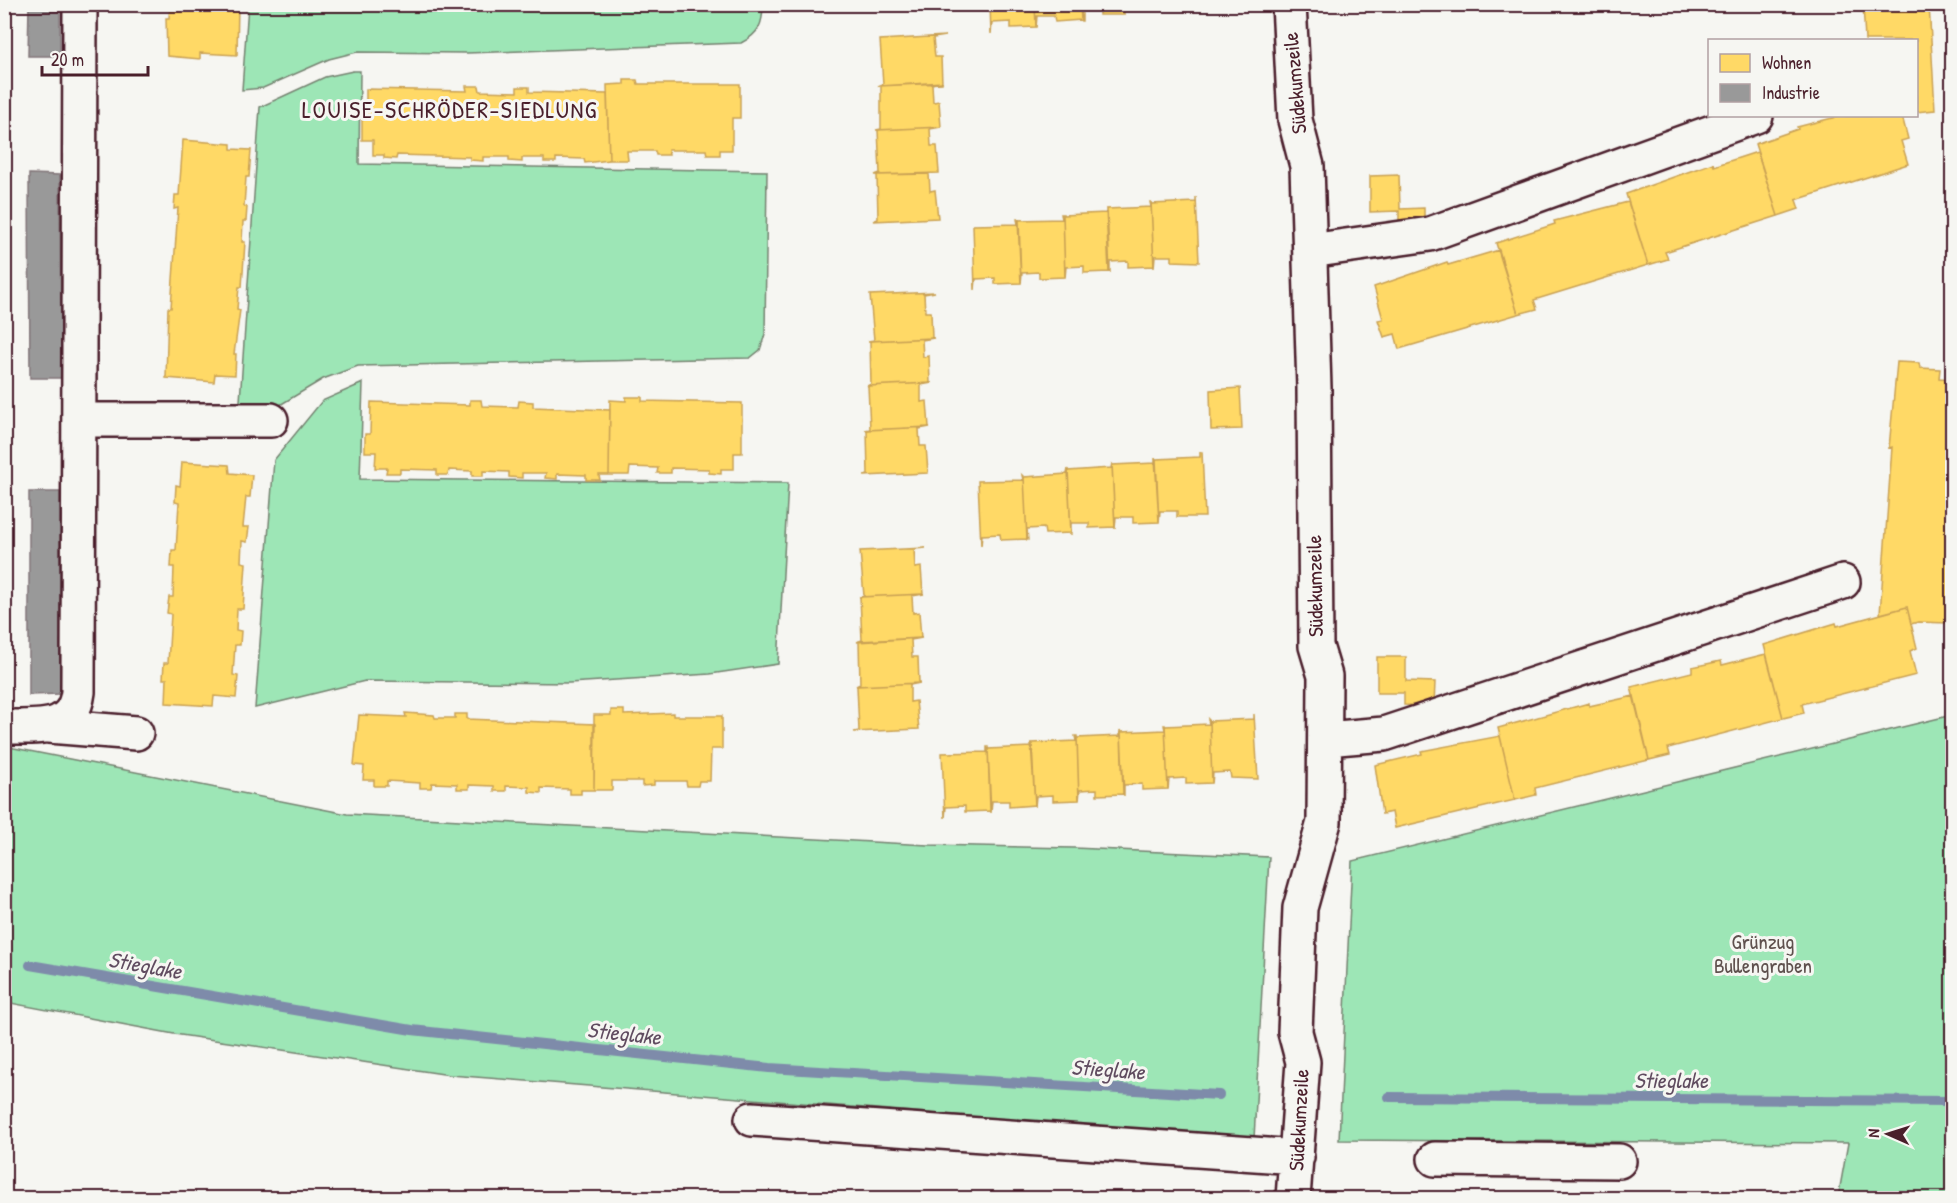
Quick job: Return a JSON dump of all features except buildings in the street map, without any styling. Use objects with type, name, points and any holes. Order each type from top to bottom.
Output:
[{"type":"street","points":[[49,726],[65,719],[76,709],[78,692],[80,4]]},
{"type":"street","name":"Südekumzeile","points":[[1288,4],[1295,120],[1307,166],[1316,645],[1325,676],[1326,739],[1324,822],[1300,908],[1295,1032],[1303,1062],[1293,1198]]},
{"type":"street","points":[[1310,251],[1430,234],[1753,117]]},
{"type":"street","points":[[79,420],[271,420]]},
{"type":"street","points":[[1326,739],[1384,734],[1843,582]]},
{"type":"street","points":[[4,727],[49,726],[136,733]]},
{"type":"street","points":[[752,1119],[1297,1157]]},
{"type":"street","points":[[1435,1159],[1619,1161]]},
{"type":"green space","points":[[763,4],[759,28],[741,43],[467,53],[357,52],[329,59],[263,88],[242,90],[248,5]]},
{"type":"green space","points":[[360,71],[359,164],[767,171],[765,334],[760,350],[750,358],[358,366],[323,379],[265,414],[239,416],[260,107],[325,77]]},
{"type":"green space","points":[[363,383],[360,479],[788,483],[778,664],[710,674],[569,683],[365,681],[255,708],[274,460],[322,401]]},
{"type":"green space","name":"Grünzug Bullengraben","points":[[1952,715],[1952,1198],[1838,1198],[1848,1143],[1339,1140],[1352,861]]},
{"type":"green space","points":[[4,746],[347,814],[928,845],[1074,848],[1269,857],[1254,1139],[450,1075],[174,1034],[5,1002]]},
{"type":"waterway","name":"Stieglake","points":[[30,965],[412,1030],[769,1068],[1219,1095]]},
{"type":"waterway","name":"Stieglake","points":[[1389,1097],[1952,1101]]},
{"type":"district","name":"LOUISE-SCHRÖDER-SIEDLUNG","points":[[450,110]]}]
